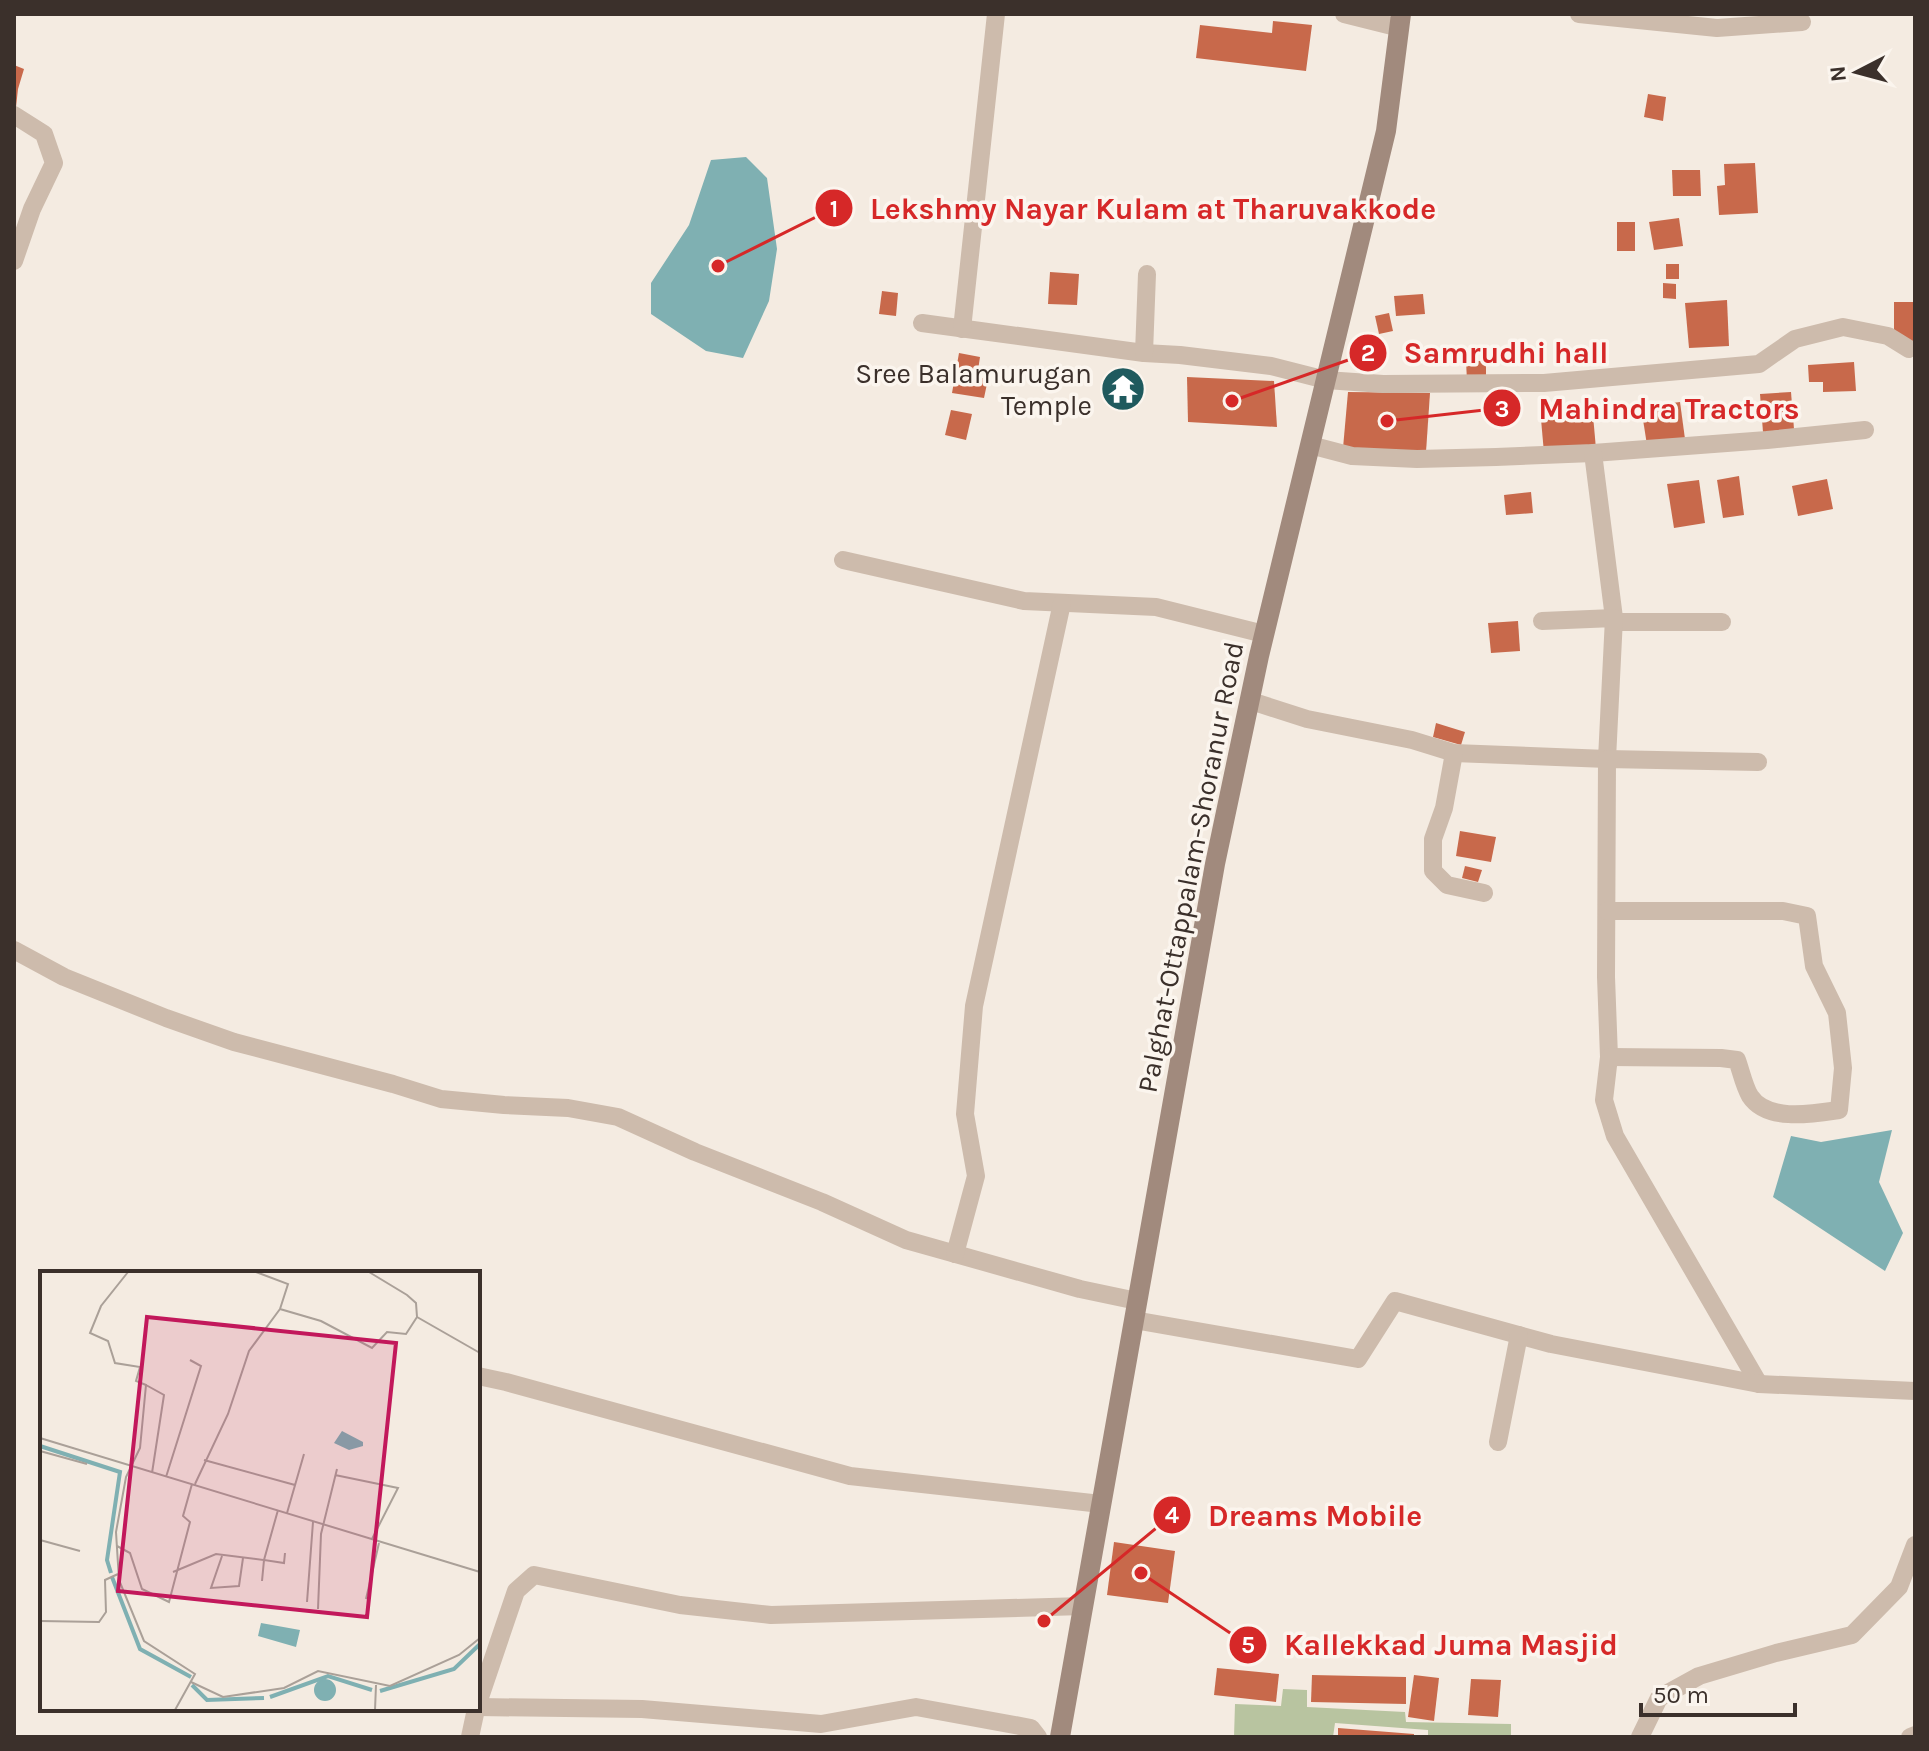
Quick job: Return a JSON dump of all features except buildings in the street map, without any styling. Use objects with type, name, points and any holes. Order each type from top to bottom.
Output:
[{"type":"main road","name":"Palghat-Ottappalam-Shoranur Road","points":[[1060,1737],[1215,864],[1264,634],[1386,131],[1400,21]]},
{"type":"street","points":[[962,329],[996,14]]},
{"type":"street","points":[[1344,14],[1400,21]]},
{"type":"street","points":[[1579,14],[1717,28],[1802,22]]},
{"type":"street","points":[[14,115],[44,134],[54,163],[32,209],[14,261]]},
{"type":"street","points":[[1144,353],[1147,274]]},
{"type":"street","points":[[922,323],[1144,353],[1271,366],[1326,380],[1383,384],[1544,383],[1759,364],[1795,339],[1843,327],[1888,336],[1909,349]]},
{"type":"street","points":[[1310,445],[1352,456],[1417,459],[1593,453],[1865,430]]},
{"type":"street","points":[[1593,453],[1614,620],[1607,759],[1606,977],[1609,1057],[1604,1100],[1615,1136],[1759,1384]]},
{"type":"street","points":[[843,560],[1024,601],[1156,607],[1264,634]]},
{"type":"street","points":[[955,1254],[976,1176],[965,1114],[974,1006],[1062,603]]},
{"type":"street","points":[[1542,621],[1722,622]]},
{"type":"street","points":[[1251,701],[1307,719],[1412,740],[1454,753],[1758,762]]},
{"type":"street","points":[[1454,753],[1444,808],[1433,839],[1433,871],[1447,885],[1484,893]]},
{"type":"street","points":[[1607,911],[1783,911],[1807,916],[1814,966],[1837,1013],[1843,1068],[1839,1110],[1808,1115],[1766,1111],[1750,1096],[1737,1060],[1609,1057]]},
{"type":"street","points":[[14,950],[64,977],[234,1042],[441,1099],[568,1108],[618,1117],[906,1240],[1080,1289],[1135,1311],[1358,1359],[1395,1301],[1551,1344],[1759,1384],[1915,1391]]},
{"type":"street","points":[[1498,1442],[1519,1335]]},
{"type":"street","points":[[480,1376],[850,1476],[1101,1504]]},
{"type":"street","points":[[1640,1737],[1659,1698],[1699,1676],[1852,1635],[1899,1587],[1915,1545]]},
{"type":"street","points":[[480,1697],[516,1591],[534,1575],[680,1605],[771,1615],[1083,1606]]},
{"type":"street","points":[[480,1706],[642,1709],[821,1724],[916,1707],[1031,1728],[1038,1737]]},
{"type":"street","points":[[470,1737],[476,1711]]},
{"type":"green space","points":[[1283,1689],[1307,1690],[1307,1707],[1405,1712],[1406,1722],[1511,1724],[1511,1737],[1428,1737],[1428,1730],[1335,1723],[1333,1737],[1234,1737],[1235,1704],[1281,1706]]},
{"type":"water","points":[[746,157],[767,178],[777,249],[769,301],[743,358],[706,351],[651,314],[651,283],[689,225],[711,160]]},
{"type":"water","points":[[1892,1130],[1879,1182],[1903,1233],[1885,1271],[1773,1197],[1791,1136],[1821,1142]]},
{"type":"place","name":"Lekshmy Nayar Kulam at Tharuvakkode","points":[[718,266]]},
{"type":"place","name":"Sree Balamurugan Temple","points":[[1123,389]]},
{"type":"place","name":"Samrudhi hall","points":[[1232,401]]},
{"type":"place","name":"Mahindra Tractors","points":[[1387,421]]},
{"type":"place","name":"Kallekkad Juma Masjid","points":[[1141,1573]]},
{"type":"place","name":"Dreams Mobile","points":[[1044,1621]]}]
